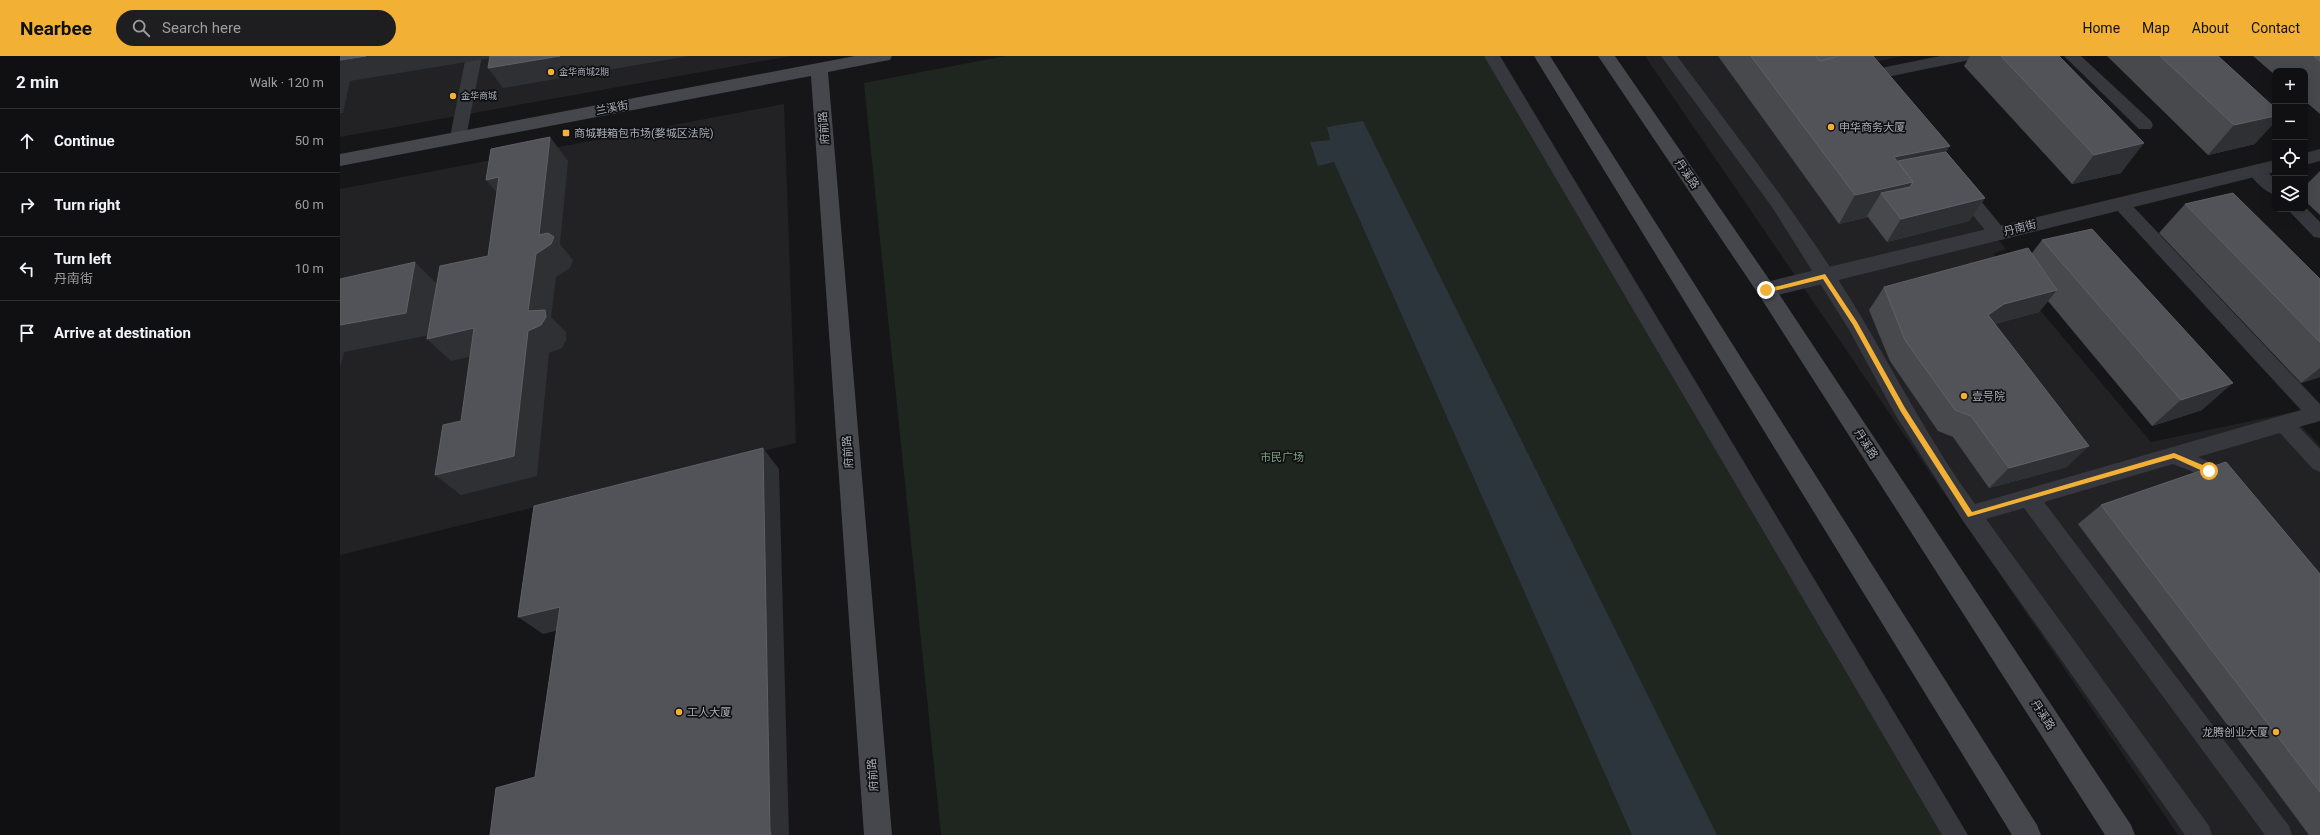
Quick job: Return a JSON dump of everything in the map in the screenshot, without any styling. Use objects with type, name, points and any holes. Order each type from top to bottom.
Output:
[{"type":"main road","name":"兰溪街","points":[[340,160],[884,56]]},
{"type":"main road","points":[[1542,56],[2027,835]]},
{"type":"main road","name":"丹溪路","points":[[1606,56],[1766,290],[2121,835]]},
{"type":"main road","name":"府前路","points":[[820,68],[878,835]]},
{"type":"street","points":[[2308,158],[2320,155]]},
{"type":"street","name":"丹南街","points":[[1766,290],[2272,167]]},
{"type":"lane","points":[[458,138],[474,56]]},
{"type":"lane","points":[[1492,56],[1956,835]]},
{"type":"lane","points":[[1669,56],[1778,203],[1855,323],[1903,410],[1970,515],[2200,835]]},
{"type":"lane","points":[[1885,94],[1871,75],[1965,56]]},
{"type":"lane","points":[[2072,56],[2145,125]]},
{"type":"lane","points":[[2256,171],[2272,186]]},
{"type":"lane","points":[[1949,173],[1998,234]]},
{"type":"lane","points":[[1970,515],[2319,414],[2121,204]]},
{"type":"lane","points":[[2299,212],[2320,232]]},
{"type":"lane","points":[[2284,424],[2320,463]]},
{"type":"lane","points":[[2174,456],[2209,471],[2234,500]]},
{"type":"lane","points":[[2029,498],[2280,835]]},
{"type":"shaded area","name":"金华商城","points":[[340,56],[791,56],[340,137]]},
{"type":"shaded area","points":[[1645,56],[1903,56],[1855,66],[2006,249],[1993,254],[2151,442],[2289,413],[2320,446],[2320,835],[2178,835]]},
{"type":"shaded area","points":[[784,104],[796,443],[340,555],[340,189]]},
{"type":"shaded area","points":[[1363,121],[1717,835],[1632,835],[1334,162],[1318,166],[1310,142],[1330,140],[1327,127]]},
{"type":"green space","name":"市民广场","points":[[1005,56],[1485,56],[1944,835],[941,835],[864,83]]},
{"type":"building","points":[[340,56],[366,56],[340,60]]},
{"type":"building","points":[[490,56],[560,56],[488,68]]},
{"type":"building","points":[[1751,56],[1816,56],[1820,61],[1839,56],[1873,56],[1950,146],[1894,157],[1913,182],[1855,195]]},
{"type":"building","points":[[1816,56],[1839,56],[1820,61]]},
{"type":"building","points":[[2001,56],[2059,56],[2144,143],[2094,155]]},
{"type":"building","points":[[2160,56],[2218,56],[2272,105],[2272,117],[2234,125]]},
{"type":"building","points":[[2314,56],[2320,56],[2320,61]]},
{"type":"building","points":[[550,137],[539,235],[548,233],[554,237],[551,244],[536,254],[528,311],[545,310],[546,317],[541,325],[528,331],[514,456],[435,475],[443,425],[461,421],[474,328],[427,339],[440,266],[488,256],[499,177],[486,180],[491,149]]},
{"type":"building","points":[[1946,152],[1985,198],[1901,219],[1881,193],[1910,187],[1913,182],[1898,161]]},
{"type":"building","points":[[2233,193],[2320,279],[2320,342],[2185,204]]},
{"type":"building","points":[[2092,229],[2233,383],[2181,400],[2042,240]]},
{"type":"building","name":"壹号院","points":[[2028,248],[2057,290],[2004,304],[1988,315],[2089,446],[2009,468],[1971,416],[1955,410],[1905,340],[1884,287]]},
{"type":"building","points":[[415,262],[406,313],[340,325],[340,279]]},
{"type":"building","name":"工人大厦","points":[[763,448],[771,835],[490,835],[496,788],[535,777],[560,607],[518,617],[534,506]]},
{"type":"building","name":"龙腾创业大厦","points":[[2226,462],[2320,574],[2320,792],[2101,505]]},
{"type":"place","name":"金华商城2期","points":[[551,72]]},
{"type":"place","name":"金华商城","points":[[453,96]]},
{"type":"place","name":"申华商务大厦","points":[[1831,127]]},
{"type":"place","name":"商城鞋箱包市场(婺城区法院)","points":[[566,133]]},
{"type":"place","name":"壹号院","points":[[1964,396]]},
{"type":"place","name":"工人大厦","points":[[679,712]]},
{"type":"place","name":"龙腾创业大厦","points":[[2276,732]]},
{"type":"route","points":[[1766,290],[1825,276],[1855,323],[1903,410],[1970,515],[2174,456],[2209,471]]}]
